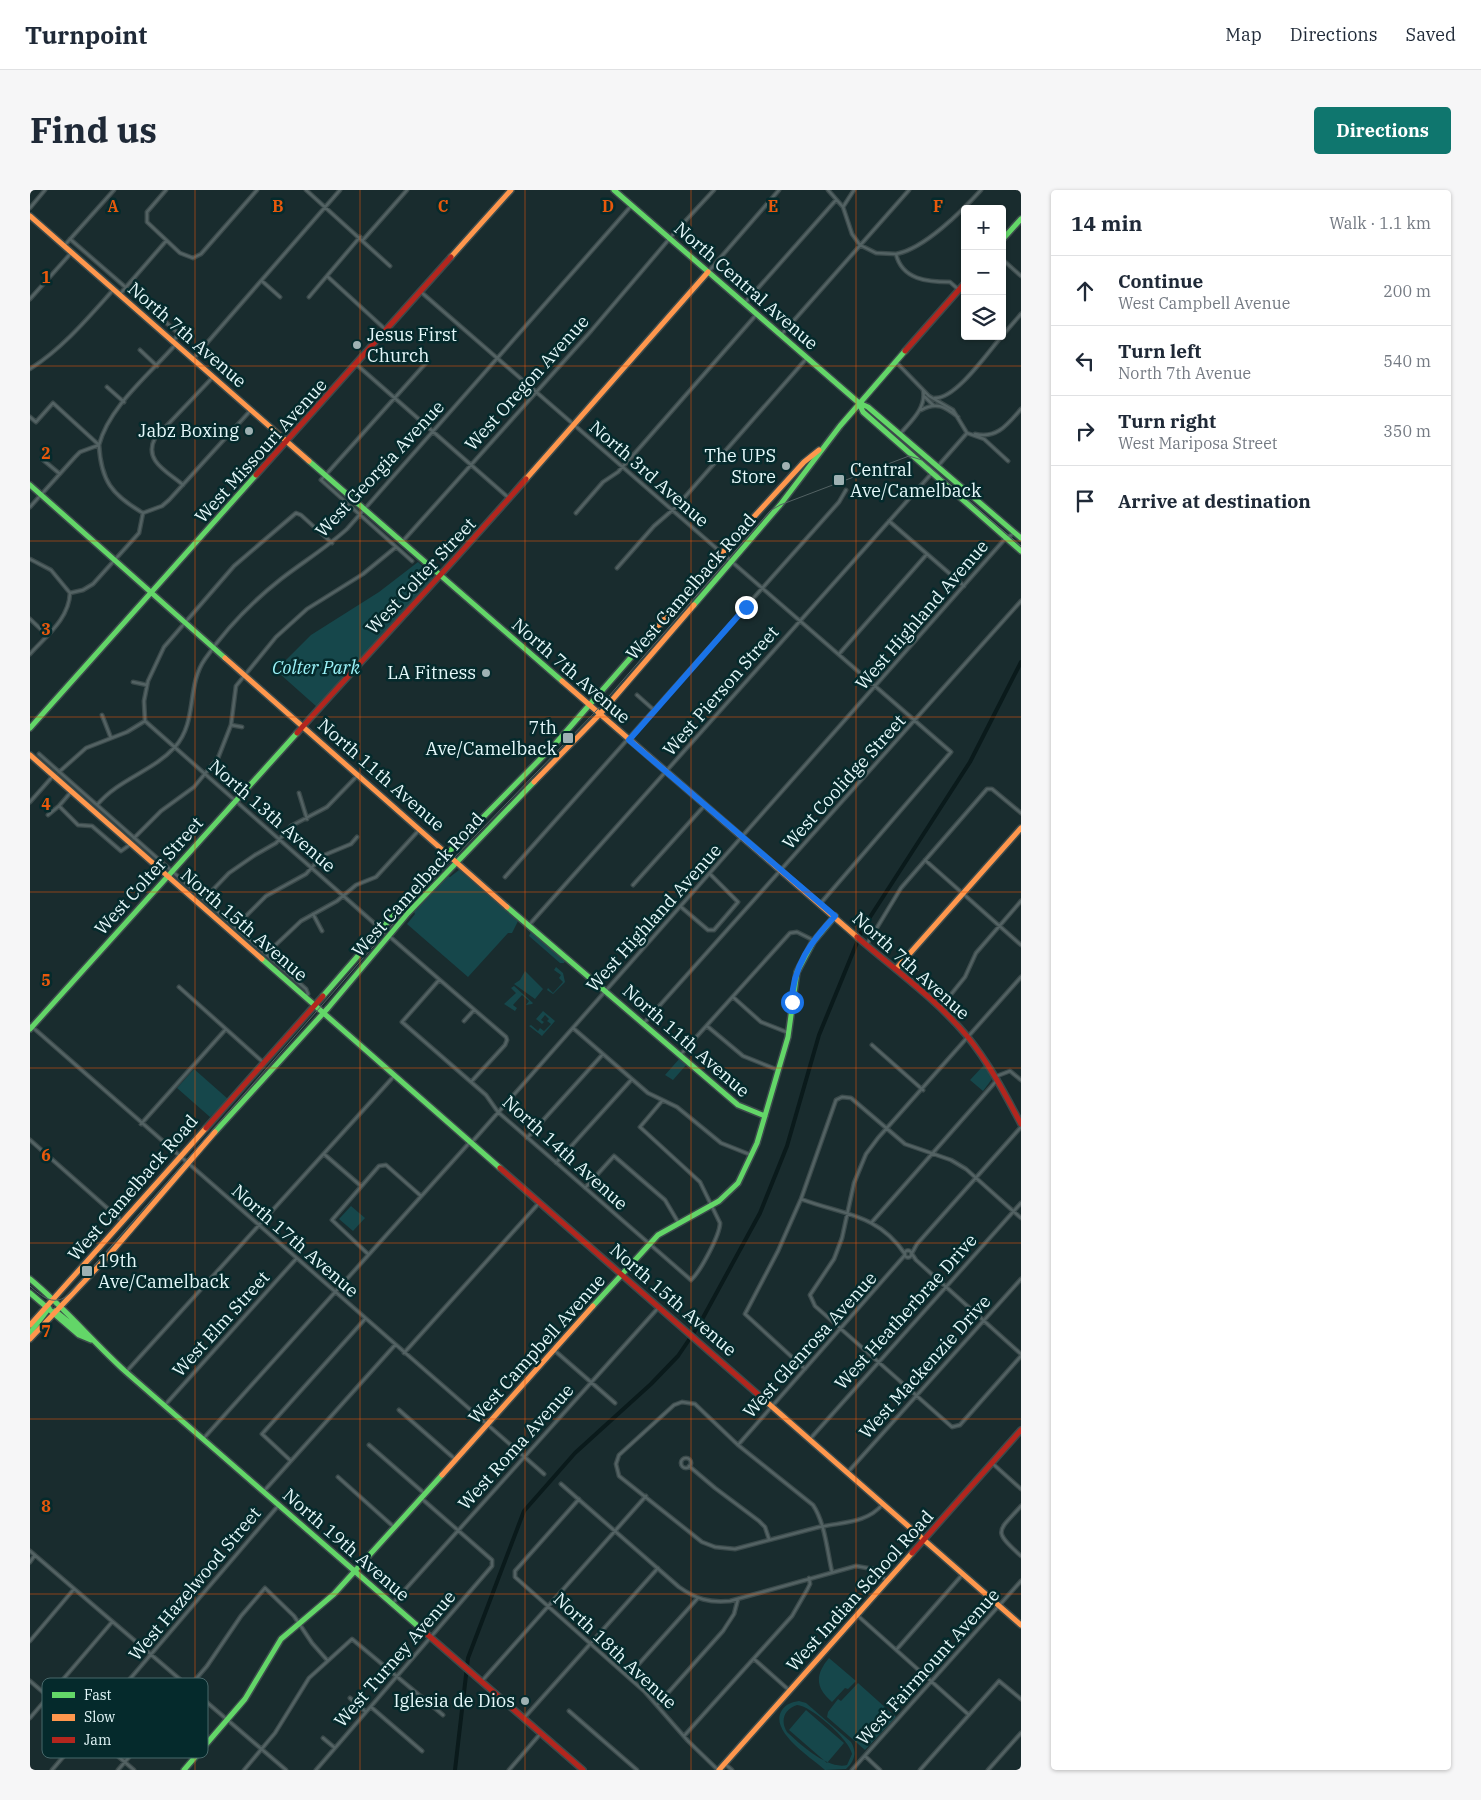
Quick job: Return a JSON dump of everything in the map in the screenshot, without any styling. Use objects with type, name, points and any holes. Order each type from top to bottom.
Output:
[{"type":"main road","name":"West Missouri Avenue","points":[[30,728],[357,365],[511,190]]},
{"type":"main road","name":"North Central Avenue","points":[[614,190],[859,404],[863,412],[1021,551]]},
{"type":"main road","name":"North 7th Avenue","points":[[30,216],[440,576],[940,1008],[969,1037],[997,1077],[1021,1126]]},
{"type":"main road","points":[[1006,236],[1021,219]]},
{"type":"main road","name":"West Colter Street","points":[[31,1027],[510,499],[708,272]]},
{"type":"main road","name":"West Camelback Road","points":[[30,1340],[323,1013],[388,936],[456,861],[600,714],[799,481],[822,447],[961,288]]},
{"type":"main road","name":"North Central Avenue","points":[[859,404],[868,407],[1021,538]]},
{"type":"main road","name":"West Camelback Road","points":[[30,1325],[382,930],[448,853],[526,774],[801,466],[822,447]]},
{"type":"main road","points":[[799,481],[802,471],[801,466]]},
{"type":"main road","name":"North 11th Avenue","points":[[30,485],[529,925],[738,1105],[765,1116]]},
{"type":"main road","name":"North 15th Avenue","points":[[30,755],[1021,1625]]},
{"type":"main road","points":[[896,969],[1021,828]]},
{"type":"main road","name":"West Campbell Avenue","points":[[208,1743],[244,1699],[274,1648],[299,1622],[334,1594],[648,1244],[659,1233],[711,1204],[735,1188],[751,1155],[765,1116],[789,1033],[795,980],[806,952],[835,916]]},
{"type":"main road","name":"North 19th Avenue","points":[[30,1279],[48,1294],[48,1305]]},
{"type":"main road","name":"North 19th Avenue","points":[[30,1293],[48,1305],[79,1335],[91,1340],[583,1770]]},
{"type":"main road","points":[[30,1332],[48,1305]]},
{"type":"main road","name":"North 19th Avenue","points":[[48,1305],[62,1306],[86,1330],[91,1340]]},
{"type":"main road","name":"West Indian School Road","points":[[719,1770],[1021,1430]]},
{"type":"main road","name":"West Campbell Avenue","points":[[184,1770],[195,1758]]},
{"type":"street","points":[[30,208],[46,190]]},
{"type":"street","points":[[64,246],[114,190]]},
{"type":"street","points":[[166,190],[146,215],[149,226],[185,257],[193,258],[201,254],[257,190]]},
{"type":"street","points":[[306,190],[390,266]]},
{"type":"street","points":[[193,359],[340,190]]},
{"type":"street","points":[[363,240],[408,190]]},
{"type":"street","name":"West Oregon Avenue","points":[[402,542],[714,190]]},
{"type":"street","points":[[708,272],[779,190]]},
{"type":"street","points":[[828,190],[843,207],[852,234],[860,245],[876,253],[896,254],[905,252],[936,231],[962,210],[981,190]]},
{"type":"street","points":[[843,207],[854,190]]},
{"type":"street","points":[[781,336],[908,190]]},
{"type":"street","points":[[744,304],[836,200]]},
{"type":"street","name":"West Georgia Avenue","points":[[97,805],[113,788],[154,765],[175,747],[182,738],[189,721],[195,678],[200,666],[214,647],[265,592],[332,543],[365,509],[632,206]]},
{"type":"street","points":[[308,297],[360,237]]},
{"type":"street","points":[[70,239],[179,334],[157,366],[108,420],[99,445],[100,464],[107,482],[124,501],[143,513]]},
{"type":"street","points":[[120,294],[166,241]]},
{"type":"street","points":[[30,299],[72,252]]},
{"type":"street","points":[[896,254],[900,265],[917,278],[929,282],[950,282],[959,290]]},
{"type":"street","points":[[1006,263],[1021,276]]},
{"type":"street","points":[[327,276],[387,331]]},
{"type":"street","points":[[262,281],[280,297]]},
{"type":"street","points":[[30,369],[45,360],[65,342],[114,289]]},
{"type":"street","name":"North 3rd Avenue","points":[[421,292],[951,752],[820,904]]},
{"type":"street","points":[[576,512],[603,482],[622,467],[756,314]]},
{"type":"street","points":[[1006,331],[1021,314]]},
{"type":"street","points":[[932,397],[942,398],[956,389],[999,340]]},
{"type":"street","points":[[140,350],[157,366]]},
{"type":"street","points":[[617,568],[654,526],[672,511],[807,358]]},
{"type":"street","points":[[896,362],[932,397],[950,407],[959,418],[967,433],[989,436],[1000,432],[1021,410]]},
{"type":"street","points":[[412,561],[321,482],[322,478],[327,475],[426,363]]},
{"type":"street","points":[[357,365],[510,499]]},
{"type":"street","points":[[183,485],[156,464],[151,452],[155,438],[214,376]]},
{"type":"street","points":[[107,386],[124,402]]},
{"type":"street","points":[[922,386],[924,395],[932,405]]},
{"type":"street","points":[[899,434],[919,411],[924,395]]},
{"type":"street","points":[[30,417],[36,422],[53,403],[99,445]]},
{"type":"street","points":[[919,411],[932,405],[945,407],[959,418]]},
{"type":"street","points":[[143,513],[162,506],[251,409]]},
{"type":"street","points":[[938,466],[967,433]]},
{"type":"street","points":[[971,434],[987,442],[1008,460]]},
{"type":"street","points":[[30,507],[80,452],[99,445]]},
{"type":"street","points":[[42,459],[60,474]]},
{"type":"street","name":"West Pierson Street","points":[[529,925],[932,473]]},
{"type":"street","points":[[506,876],[843,498],[846,490]]},
{"type":"street","points":[[70,593],[88,588],[115,560],[139,533],[143,513]]},
{"type":"street","points":[[59,772],[86,748],[144,721],[147,686],[159,655],[185,621],[243,557],[296,513],[301,515],[332,543]]},
{"type":"street","points":[[889,521],[964,586]]},
{"type":"street","name":"West Highland Avenue","points":[[203,1438],[607,991],[1006,538],[1015,533]]},
{"type":"street","points":[[134,838],[153,818],[194,787],[206,774],[225,746],[231,724],[234,692],[244,674],[291,622],[316,602],[362,574],[396,546]]},
{"type":"street","points":[[839,654],[927,554]]},
{"type":"street","points":[[30,559],[51,570],[70,593],[67,611],[30,654]]},
{"type":"street","name":"West Coolidge Street","points":[[644,1023],[1021,601]]},
{"type":"street","points":[[30,618],[47,635]]},
{"type":"street","points":[[133,682],[147,686]]},
{"type":"street","points":[[637,695],[655,711]]},
{"type":"street","points":[[102,715],[111,738]]},
{"type":"street","name":"North 13th Avenue","points":[[144,721],[382,930]]},
{"type":"street","points":[[231,724],[242,727]]},
{"type":"street","name":"North 15th Avenue","points":[[39,754],[306,989],[308,994],[305,998]]},
{"type":"street","points":[[204,900],[236,867],[280,840],[290,826],[307,819],[333,802],[359,774]]},
{"type":"street","points":[[30,802],[54,776]]},
{"type":"street","points":[[865,942],[893,899],[924,860],[990,788],[1021,813]]},
{"type":"street","points":[[48,815],[72,792]]},
{"type":"street","points":[[299,793],[307,819]]},
{"type":"street","points":[[634,885],[705,805]]},
{"type":"street","points":[[59,806],[78,825],[92,826],[121,851],[131,844]]},
{"type":"street","points":[[266,954],[292,928],[312,914],[344,896],[352,888],[379,875],[420,828]]},
{"type":"street","points":[[235,927],[266,896],[306,874],[322,856],[351,844],[357,837]]},
{"type":"street","points":[[924,860],[1021,945]]},
{"type":"street","points":[[681,907],[708,930],[714,930],[737,904],[738,900],[710,874]]},
{"type":"street","points":[[940,1008],[965,977],[976,953],[1021,901]]},
{"type":"street","points":[[312,914],[322,931]]},
{"type":"street","points":[[681,1054],[790,933],[797,932],[814,940]]},
{"type":"street","points":[[388,936],[507,1040],[471,1082]]},
{"type":"street","points":[[278,974],[283,969]]},
{"type":"street","points":[[801,1199],[847,1213],[872,1222],[910,1252],[916,1260],[1021,1355],[955,1427],[940,1418],[840,1329],[815,1306],[810,1295],[834,1259],[847,1213],[858,1173],[866,1154],[1021,977]]},
{"type":"street","name":"North 14th Avenue","points":[[439,980],[402,1022],[486,1095],[498,1112],[527,1138],[691,1281],[720,1229],[718,1217],[711,1204]]},
{"type":"street","points":[[179,987],[264,1063]]},
{"type":"street","points":[[733,997],[761,1022],[789,1033]]},
{"type":"street","points":[[464,1021],[474,1010]]},
{"type":"street","points":[[707,1026],[743,1056],[778,1070]]},
{"type":"street","name":"North 17th Avenue","points":[[31,1027],[544,1474]]},
{"type":"street","points":[[573,1028],[632,1079],[662,1101],[677,1107],[721,1143],[751,1155]]},
{"type":"street","points":[[141,1124],[226,1029]]},
{"type":"street","points":[[872,1045],[923,1090]]},
{"type":"street","points":[[527,1138],[603,1054]]},
{"type":"street","points":[[872,1222],[934,1154],[997,1077],[1010,1070],[1021,1080]]},
{"type":"street","points":[[126,1372],[395,1075]]},
{"type":"street","points":[[556,1163],[632,1079]]},
{"type":"street","points":[[804,1369],[745,1314],[778,1251],[801,1199],[832,1107],[842,1096],[852,1098],[905,1144],[950,1160],[976,1178],[1021,1218]]},
{"type":"street","points":[[662,1101],[640,1127],[700,1182],[711,1204]]},
{"type":"street","points":[[906,1256],[1021,1126]]},
{"type":"street","points":[[30,1140],[123,1222]]},
{"type":"street","points":[[324,1154],[361,1186]]},
{"type":"street","points":[[585,1188],[614,1156],[665,1200],[678,1222]]},
{"type":"street","points":[[368,1255],[332,1220],[361,1186],[383,1164],[422,1196]]},
{"type":"street","points":[[404,1353],[540,1202]]},
{"type":"street","name":"West Heatherbrae Drive","points":[[810,1439],[1021,1203]]},
{"type":"street","points":[[900,1246],[906,1256],[916,1260]]},
{"type":"street","name":"West Glenrosa Avenue","points":[[738,1445],[910,1252]]},
{"type":"street","name":"West Elm Street","points":[[164,1405],[296,1259]]},
{"type":"street","name":"West Mackenzie Drive","points":[[848,1472],[1021,1279]]},
{"type":"street","name":"West Roma Avenue","points":[[393,1604],[659,1307]]},
{"type":"street","points":[[291,1461],[262,1434],[365,1319]]},
{"type":"street","name":"West Hazelwood Street","points":[[264,1491],[395,1345]]},
{"type":"street","points":[[554,1350],[615,1403]]},
{"type":"street","points":[[832,1572],[822,1527],[819,1514],[813,1505],[738,1445],[695,1404],[686,1402],[674,1406],[624,1449],[616,1460],[616,1469],[619,1476],[696,1537],[715,1547],[735,1549],[769,1539],[822,1527],[871,1516],[884,1504]]},
{"type":"street","points":[[399,1410],[456,1460]]},
{"type":"street","points":[[369,1445],[458,1531]]},
{"type":"street","points":[[682,1459],[690,1460],[689,1466],[683,1467],[682,1459]]},
{"type":"street","points":[[992,1463],[1021,1489]]},
{"type":"street","points":[[689,1466],[714,1488],[760,1521],[765,1527],[769,1539]]},
{"type":"street","points":[[338,1478],[395,1528]]},
{"type":"street","points":[[561,1484],[658,1568],[697,1599],[718,1602],[738,1599],[856,1566],[866,1566],[887,1581]]},
{"type":"street","points":[[481,1682],[646,1496]]},
{"type":"street","name":"North 18th Avenue","points":[[579,1500],[514,1574],[658,1704],[684,1736],[719,1770]]},
{"type":"street","name":"West Hazelwood Street","points":[[131,1678],[279,1505]]},
{"type":"street","points":[[1021,1506],[1002,1527],[1000,1534],[1003,1540],[1021,1556]]},
{"type":"street","name":"West Turney Avenue","points":[[316,1770],[493,1563],[492,1560],[458,1531]]},
{"type":"street","points":[[30,1551],[178,1678]]},
{"type":"street","points":[[30,1562],[35,1556]]},
{"type":"street","points":[[524,1719],[658,1568]]},
{"type":"street","points":[[896,1649],[964,1574]]},
{"type":"street","points":[[684,1736],[754,1659],[797,1608],[810,1584],[809,1578]]},
{"type":"street","name":"West Fairmount Avenue","points":[[852,1770],[1021,1581]]},
{"type":"street","points":[[197,1678],[265,1588],[299,1622],[315,1647],[327,1660]]},
{"type":"street","points":[[30,1641],[74,1589]]},
{"type":"street","points":[[628,1676],[697,1599]]},
{"type":"street","points":[[658,1704],[723,1631],[734,1614],[738,1599]]},
{"type":"street","points":[[857,1615],[969,1715]]},
{"type":"street","points":[[64,1678],[112,1622]]},
{"type":"street","points":[[244,1770],[284,1719],[300,1691],[327,1660],[352,1639],[443,1715]]},
{"type":"street","points":[[754,1659],[790,1691]]},
{"type":"street","points":[[30,1680],[42,1691]]},
{"type":"street","points":[[920,1770],[999,1681],[1021,1699]]},
{"type":"street","points":[[350,1698],[366,1712]]},
{"type":"street","points":[[30,1718],[42,1703]]},
{"type":"street","points":[[208,1703],[286,1770]]},
{"type":"street","points":[[370,1707],[422,1751]]},
{"type":"street","points":[[569,1711],[637,1770]]},
{"type":"street","points":[[509,1770],[541,1733]]},
{"type":"street","points":[[988,1770],[1021,1733]]},
{"type":"street","points":[[323,1738],[335,1748]]},
{"type":"street","points":[[865,1756],[880,1770]]},
{"type":"street","name":"West Hazelwood Street","points":[[52,1770],[62,1758]]},
{"type":"street","points":[[120,1758],[134,1770]]},
{"type":"street","points":[[118,1770],[128,1758]]},
{"type":"street","points":[[725,1764],[732,1770]]},
{"type":"green space","name":"Colter Park","points":[[418,562],[432,575],[432,579],[317,707],[280,674],[280,666],[311,635],[379,592]]},
{"type":"green space","points":[[459,870],[518,921],[512,933],[508,933],[468,977],[407,924],[415,914],[414,912],[448,876],[450,877]]},
{"type":"green space","points":[[531,932],[565,961],[564,963],[560,963],[529,936]]},
{"type":"green space","points":[[556,967],[563,973],[565,982],[553,994],[547,990],[548,988],[553,993],[563,982],[559,978],[561,975],[554,970]]},
{"type":"green space","points":[[525,971],[543,989],[535,999],[514,984],[520,980]]},
{"type":"green space","points":[[514,986],[533,1003],[526,1005],[529,1001],[522,995],[513,1005],[517,1008],[515,1011],[504,1004],[516,993],[511,988]]},
{"type":"green space","points":[[543,1011],[555,1021],[542,1036],[529,1026],[531,1025],[538,1031],[540,1028],[544,1031],[551,1024],[547,1021],[549,1019],[545,1015],[541,1020],[544,1022],[542,1024],[536,1019]]},
{"type":"green space","points":[[680,1058],[687,1064],[673,1080],[665,1075]]},
{"type":"green space","points":[[984,1065],[992,1079],[983,1091],[970,1080]]},
{"type":"green space","points":[[194,1069],[228,1099],[210,1117],[177,1088]]},
{"type":"green space","points":[[351,1206],[365,1218],[353,1231],[339,1219]]},
{"type":"green space","points":[[829,1658],[856,1681],[848,1689],[845,1688],[832,1702],[822,1691],[819,1681],[821,1670]]},
{"type":"green space","points":[[858,1683],[896,1717],[865,1750],[827,1717],[828,1712],[838,1699],[841,1701]]},
{"type":"green space","points":[[799,1701],[806,1703],[851,1742],[854,1756],[846,1769],[825,1770],[786,1735],[781,1727],[779,1718],[782,1710],[785,1706]],"holes":[[[797,1705],[829,1724],[844,1740],[852,1754],[847,1765],[840,1766],[823,1760],[787,1732],[784,1724],[786,1712]]]},
{"type":"green space","points":[[806,1710],[844,1743],[827,1763],[789,1730]]},
{"type":"waterway","points":[[455,1770],[468,1658],[524,1511],[575,1453],[651,1384],[678,1356],[699,1325],[760,1213],[787,1146],[819,1035],[863,928],[970,762],[1021,662]]},
{"type":"tram line","points":[[30,1286],[44,1297],[54,1300],[59,1300],[70,1293],[421,892],[596,711],[770,511],[780,505],[909,456],[922,460],[1021,546]]},
{"type":"traffic: fast","points":[[614,190],[859,403]]},
{"type":"traffic: fast","points":[[1006,236],[1021,219]]},
{"type":"traffic: fast","points":[[694,605],[780,505],[840,426],[905,351]]},
{"type":"traffic: fast","points":[[859,403],[863,412],[1021,551]]},
{"type":"traffic: fast","points":[[859,403],[868,407],[1021,538]]},
{"type":"traffic: fast","points":[[309,461],[562,681]]},
{"type":"traffic: fast","points":[[30,728],[256,475]]},
{"type":"traffic: fast","points":[[30,485],[225,658]]},
{"type":"traffic: fast","points":[[323,996],[444,857],[556,743],[655,630]]},
{"type":"traffic: fast","points":[[30,1029],[297,733]]},
{"type":"traffic: fast","points":[[215,1132],[328,1008],[408,913],[534,782]]},
{"type":"traffic: fast","points":[[507,907],[738,1105],[765,1116]]},
{"type":"traffic: fast","points":[[593,1306],[658,1235],[719,1201],[738,1183],[757,1143],[788,1037],[797,972],[813,942],[835,916]]},
{"type":"traffic: fast","points":[[262,959],[500,1168]]},
{"type":"traffic: fast","points":[[30,1279],[126,1372],[420,1628]]},
{"type":"traffic: fast","points":[[30,1293],[79,1335],[91,1340]]},
{"type":"traffic: fast","points":[[30,1333],[49,1308]]},
{"type":"traffic: fast","points":[[55,1311],[86,1336]]},
{"type":"traffic: fast","points":[[208,1742],[245,1699],[281,1639],[334,1594],[442,1475]]},
{"type":"traffic: fast","points":[[184,1770],[194,1758]]},
{"type":"traffic: slow","points":[[451,257],[511,190]]},
{"type":"traffic: slow","points":[[30,216],[309,461]]},
{"type":"traffic: slow","points":[[526,479],[708,272]]},
{"type":"traffic: slow","points":[[655,630],[751,520],[804,462],[819,450]]},
{"type":"traffic: slow","points":[[534,782],[600,714],[694,605]]},
{"type":"traffic: slow","points":[[225,658],[507,907]]},
{"type":"traffic: slow","points":[[562,681],[857,937]]},
{"type":"traffic: slow","points":[[30,755],[262,959]]},
{"type":"traffic: slow","points":[[896,969],[1021,828]]},
{"type":"traffic: slow","points":[[30,1325],[206,1128]]},
{"type":"traffic: slow","points":[[30,1339],[109,1255],[215,1132]]},
{"type":"traffic: slow","points":[[442,1475],[593,1306]]},
{"type":"traffic: slow","points":[[761,1397],[1021,1625]]},
{"type":"traffic: slow","points":[[719,1770],[912,1553]]},
{"type":"traffic: jam","points":[[256,475],[451,257]]},
{"type":"traffic: jam","points":[[905,351],[961,288]]},
{"type":"traffic: jam","points":[[297,733],[526,479]]},
{"type":"traffic: jam","points":[[857,937],[955,1022],[990,1068],[1021,1124]]},
{"type":"traffic: jam","points":[[206,1128],[323,996]]},
{"type":"traffic: jam","points":[[500,1168],[761,1397]]},
{"type":"traffic: jam","points":[[912,1553],[1021,1430]]},
{"type":"traffic: jam","points":[[420,1628],[583,1770]]},
{"type":"place","name":"Jesus First Church","points":[[357,345]]},
{"type":"place","name":"Jabz Boxing","points":[[249,431]]},
{"type":"place","name":"The UPS Store","points":[[786,466]]},
{"type":"place","name":"Central Ave/Camelback","points":[[839,480]]},
{"type":"place","name":"LA Fitness","points":[[486,673]]},
{"type":"place","name":"7th Ave/Camelback","points":[[568,738]]},
{"type":"place","name":"19th Ave/Camelback","points":[[87,1271]]},
{"type":"place","name":"Iglesia de Dios","points":[[525,1701]]},
{"type":"route","points":[[746,607],[629,740],[835,916],[806,952],[795,980],[792,1002]]}]
